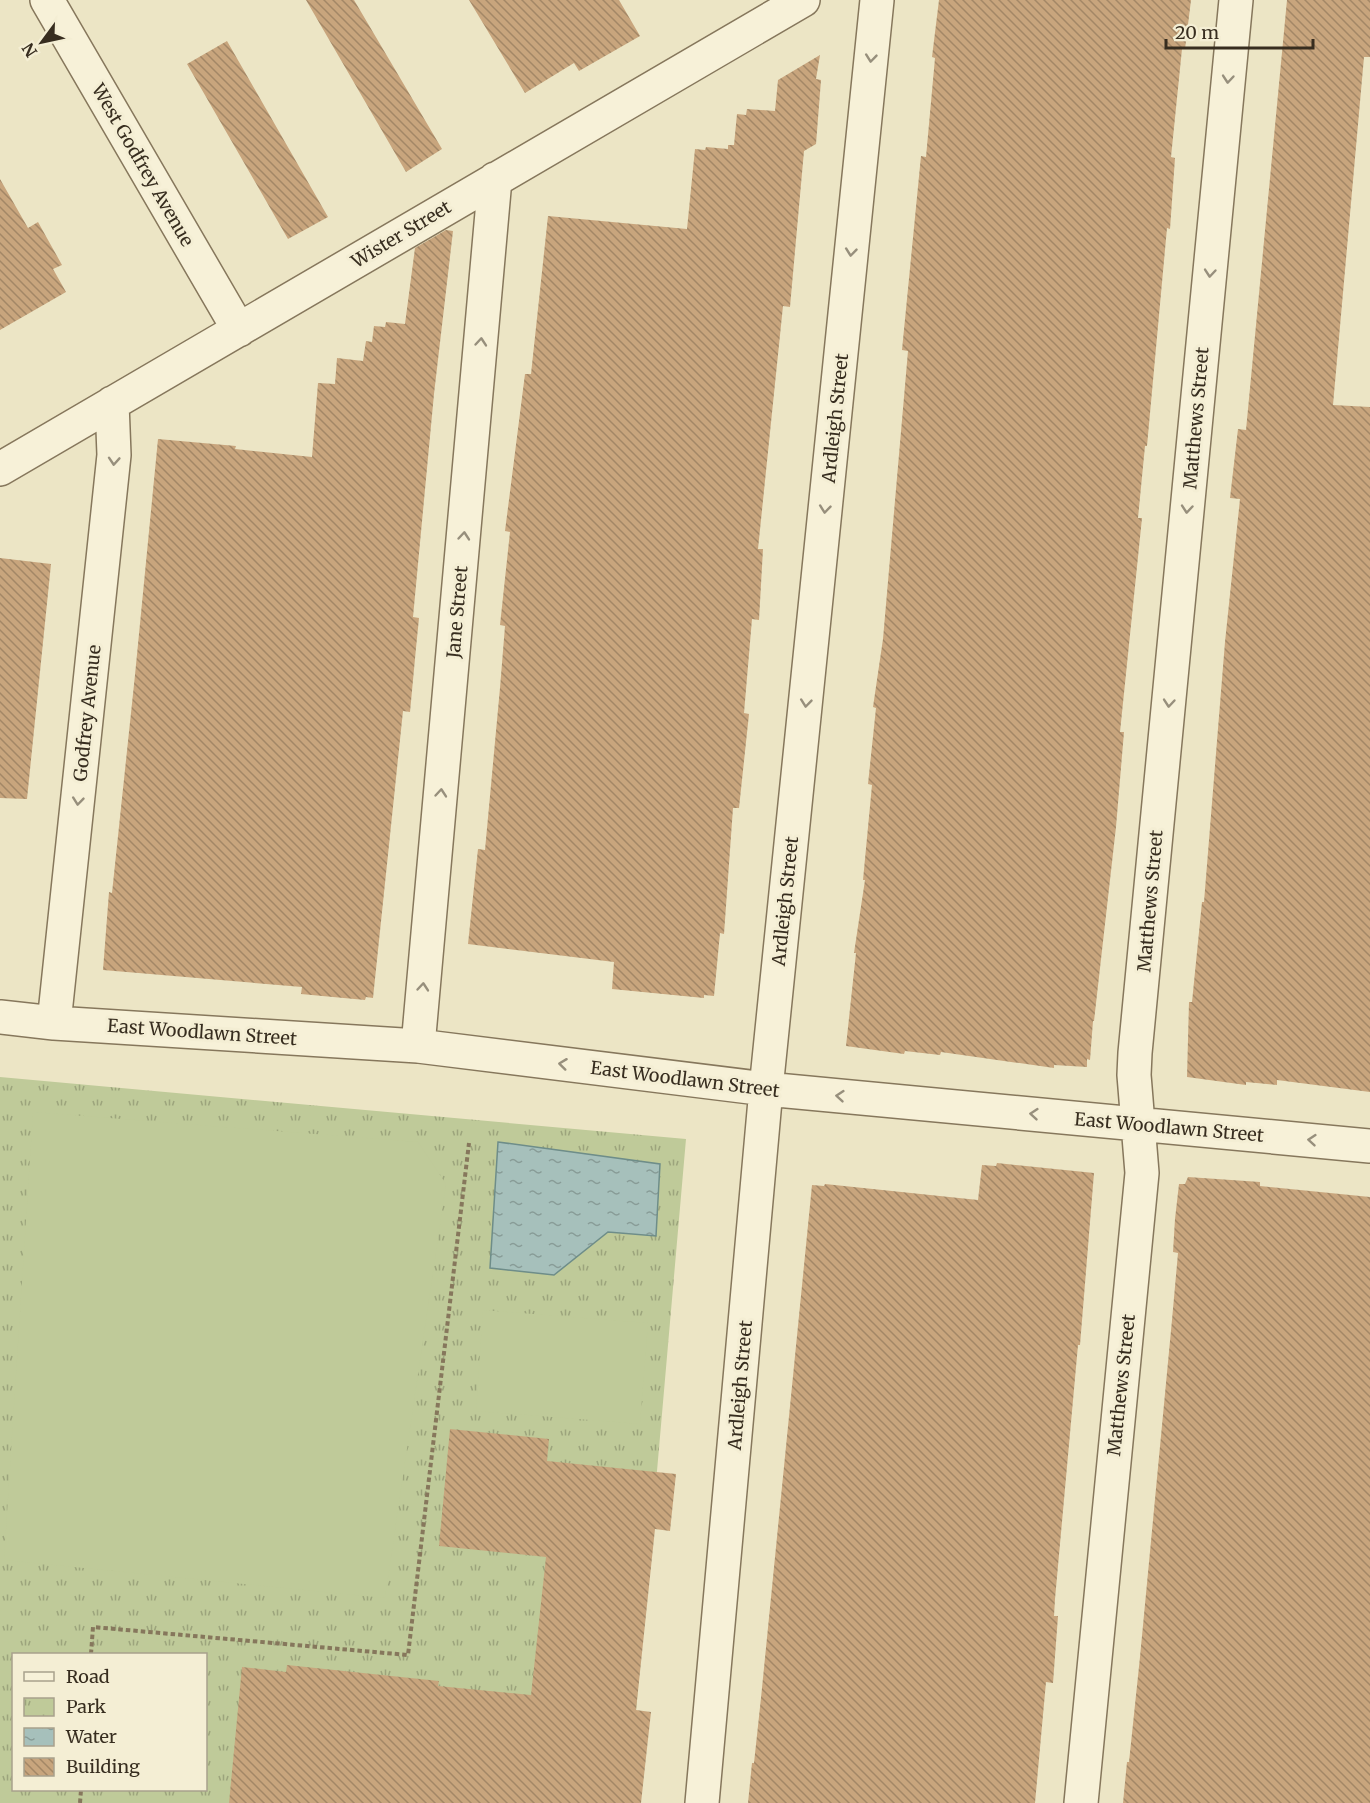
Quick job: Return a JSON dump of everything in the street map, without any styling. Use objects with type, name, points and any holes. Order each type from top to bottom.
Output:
[{"type":"street","name":"West Godfrey Avenue","points":[[47,0],[239,330]]},
{"type":"street","name":"Wister Street","points":[[0,469],[803,0]]},
{"type":"street","name":"Ardleigh Street","points":[[702,1803],[766,1089],[877,0]]},
{"type":"street","name":"Matthews Street","points":[[1081,1803],[1142,1173],[1134,1075],[1236,0]]},
{"type":"street","name":"Jane Street","points":[[418,1046],[495,179]]},
{"type":"street","name":"Godfrey Avenue","points":[[54,1023],[114,455],[112,403]]},
{"type":"street","name":"East Woodlawn Street","points":[[0,1017],[54,1023],[418,1046],[766,1089],[1370,1146]]},
{"type":"path","points":[[91,1653],[93,1627],[408,1655],[469,1143]]},
{"type":"green space","points":[[0,1077],[686,1139],[628,1803],[0,1803]]},
{"type":"green space","points":[[33,1112],[418,1142],[446,1184],[385,1598],[4,1560]]},
{"type":"green space","points":[[483,1310],[648,1323],[640,1424],[476,1411]]},
{"type":"water","points":[[498,1142],[660,1164],[656,1236],[608,1232],[554,1275],[490,1268]]},
{"type":"building","points":[[306,0],[354,0],[442,149],[406,172]]},
{"type":"building","points":[[469,0],[619,0],[640,36],[579,71],[574,63],[525,93]]},
{"type":"building","points":[[939,0],[1191,0],[1185,49],[1182,49],[1171,157],[1175,158],[1170,229],[1167,228],[1138,518],[1142,518],[1120,732],[1124,732],[1116,827],[1090,1060],[1087,1059],[1087,1067],[1054,1065],[1054,1068],[941,1052],[940,1055],[905,1051],[904,1054],[846,1046],[856,953],[854,953],[865,880],[863,880],[872,785],[868,784],[876,708],[873,707],[883,639],[908,351],[902,350],[921,156],[926,157],[935,58],[932,57]]},
{"type":"building","points":[[1287,0],[1370,0],[1370,57],[1364,57],[1333,405],[1370,407],[1370,1092],[1277,1080],[1277,1085],[1246,1082],[1246,1085],[1187,1077],[1189,1002],[1192,1002],[1202,902],[1204,902],[1225,642],[1240,499],[1230,498],[1238,429],[1246,430]]},
{"type":"building","points":[[227,41],[328,217],[288,239],[187,64]]},
{"type":"building","points":[[820,55],[816,79],[821,80],[816,144],[804,151],[790,307],[783,306],[758,549],[763,549],[759,620],[752,619],[744,713],[749,714],[739,808],[733,808],[724,934],[720,933],[714,996],[704,995],[704,998],[612,989],[614,962],[468,944],[478,849],[485,850],[500,688],[505,626],[500,625],[510,532],[505,531],[525,374],[531,374],[548,216],[687,229],[695,149],[705,150],[706,147],[728,149],[728,145],[734,145],[737,114],[746,115],[747,109],[775,111],[778,80]]},
{"type":"building","points":[[0,179],[28,228],[38,222],[62,265],[53,269],[66,292],[0,330]]},
{"type":"building","points":[[446,230],[453,231],[434,394],[413,617],[419,618],[410,712],[403,711],[373,998],[366,997],[365,1000],[301,994],[302,987],[103,970],[109,892],[112,893],[158,439],[236,446],[235,449],[312,457],[318,383],[335,384],[337,358],[363,361],[366,341],[372,342],[374,326],[385,327],[386,322],[405,324],[415,248]]},
{"type":"building","points":[[0,558],[51,564],[27,799],[0,798]]},
{"type":"building","points":[[997,1163],[1094,1173],[1055,1599],[1054,1616],[1058,1616],[1053,1683],[1046,1682],[1035,1803],[748,1803],[761,1698],[812,1185],[824,1186],[825,1184],[978,1200],[982,1165],[996,1166]]},
{"type":"building","points":[[1188,1177],[1260,1182],[1260,1186],[1370,1197],[1370,1803],[1123,1803],[1140,1657],[1178,1253],[1173,1252],[1175,1219],[1179,1184],[1185,1184]]},
{"type":"building","points":[[450,1429],[549,1439],[547,1461],[676,1474],[670,1531],[655,1529],[636,1710],[651,1712],[641,1803],[229,1803],[242,1667],[286,1672],[287,1665],[439,1681],[438,1686],[531,1695],[546,1557],[439,1546]]}]
